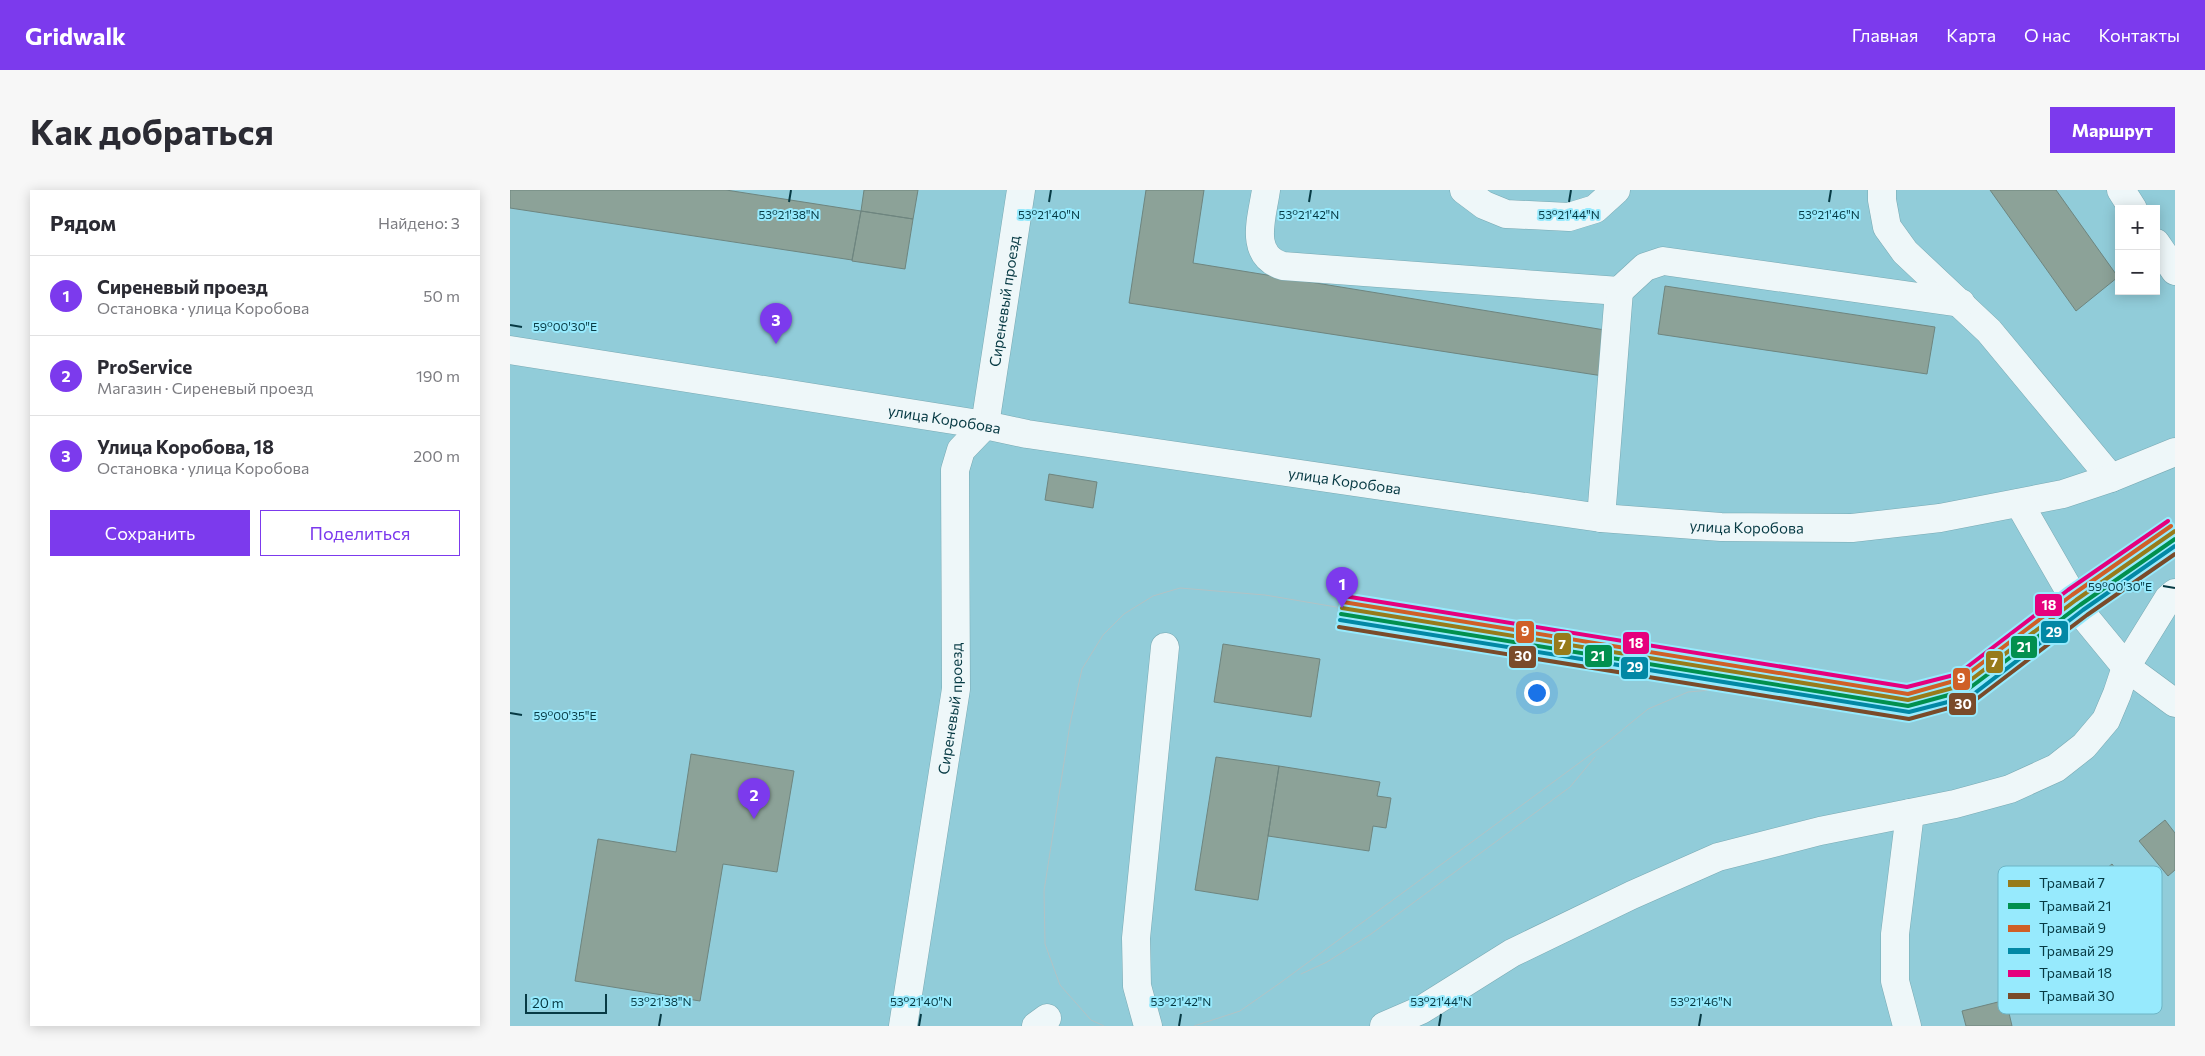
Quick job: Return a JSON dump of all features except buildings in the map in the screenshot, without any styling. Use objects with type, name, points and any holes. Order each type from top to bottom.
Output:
[{"type":"street","name":"Сиреневый проезд","points":[[903,1026],[956,689],[955,470],[962,450],[985,425],[1021,190]]},
{"type":"street","points":[[1266,190],[1260,246],[1265,256],[1273,263],[1283,266],[1619,291]]},
{"type":"street","points":[[1464,190],[1484,205],[1506,214],[1569,218],[1595,210],[1616,190]]},
{"type":"street","points":[[1882,190],[1887,227],[1905,252],[1989,331],[2111,478]]},
{"type":"street","points":[[2121,190],[2130,205]]},
{"type":"street","points":[[2160,249],[2175,271]]},
{"type":"street","points":[[1601,518],[1619,291],[1653,262],[1663,261],[1961,303]]},
{"type":"street","name":"улица Коробова","points":[[510,350],[985,425],[1027,434],[1601,518],[1721,527],[1852,528],[1940,518],[2063,494],[2111,478],[2175,452]]},
{"type":"street","points":[[2019,503],[2084,616],[2126,667],[2175,702]]},
{"type":"street","points":[[1389,1025],[1422,1010],[1512,953],[1632,895],[1718,857],[1820,831],[1955,804],[2010,789],[2056,768],[2084,746],[2106,720],[2126,667],[2168,599],[2175,593]]},
{"type":"street","points":[[1148,1026],[1137,986],[1136,938],[1165,647]]},
{"type":"street","points":[[1907,1026],[1896,981],[1895,934],[1910,813]]},
{"type":"tram line","name":"18","points":[[1344,596],[1907,687],[1958,674],[2068,590],[2168,521]]},
{"type":"tram line","name":"9","points":[[1343,602],[1908,694],[1961,679],[2072,595],[2171,526]]},
{"type":"tram line","name":"7","points":[[1342,608],[1908,700],[1964,685],[2076,600],[2175,531]]},
{"type":"tram line","name":"21","points":[[1341,614],[1908,706],[1967,690],[2080,605],[2175,539]]},
{"type":"tram line","name":"29","points":[[1340,620],[1909,712],[1971,696],[2083,610],[2175,546]]},
{"type":"tram line","name":"30","points":[[1339,627],[1909,719],[1974,701],[2087,615],[2175,554]]},
{"type":"tram line","points":[[1104,1026],[1091,1020],[1060,985],[1045,944],[1044,891],[1070,724],[1082,669],[1103,635],[1124,614],[1153,596],[1180,588],[1265,595],[1342,608]]},
{"type":"tram line","points":[[1194,1026],[1240,1011],[1605,744],[1648,709],[1688,692],[1734,688],[1850,708]]},
{"type":"tram line","points":[[1301,974],[1327,962],[1371,934],[1570,787],[1595,757]]},
{"type":"place","name":"Улица Коробова, 18","points":[[776,344]]},
{"type":"place","name":"Сиреневый проезд","points":[[1342,608]]},
{"type":"place","name":"ProService","points":[[754,819]]}]
